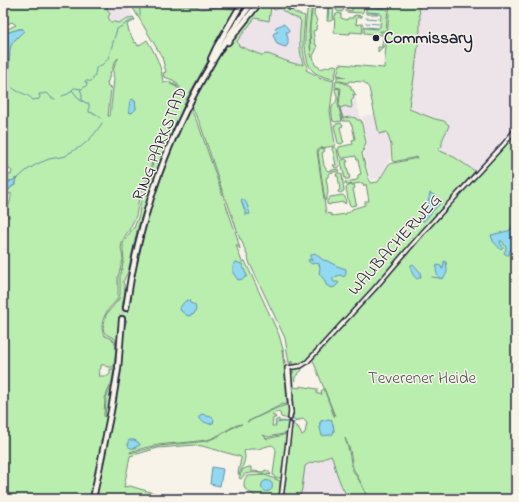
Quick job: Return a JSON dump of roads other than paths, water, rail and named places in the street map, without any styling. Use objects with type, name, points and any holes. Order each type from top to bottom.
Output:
[{"type":"highway","points":[[210,64],[216,48],[242,3]]},
{"type":"highway","name":"RING PARKSTAD","points":[[125,308],[134,249],[144,212],[156,176],[178,122],[194,89],[230,30],[251,3]]},
{"type":"highway","points":[[210,64],[260,3]]},
{"type":"highway","points":[[94,499],[117,375],[123,319]]},
{"type":"street","points":[[284,3],[289,8],[292,8],[295,3]]},
{"type":"street","name":"WAUBACHERWEG","points":[[290,418],[288,368],[303,365],[311,358],[516,129]]},
{"type":"street","points":[[281,499],[290,424]]},
{"type":"water","points":[[283,24],[289,31],[286,32],[288,44],[286,47],[277,44],[273,35],[274,33],[278,32],[275,29],[276,27]]},
{"type":"water","points":[[23,29],[24,31],[11,45],[8,74],[3,77],[3,53],[7,46],[8,39],[3,44],[3,34]]},
{"type":"water","points":[[132,99],[135,101],[136,109],[132,113],[129,112]]},
{"type":"water","points":[[16,178],[14,186],[3,193],[3,186],[10,182],[10,180],[12,181]]},
{"type":"water","points":[[430,193],[442,201],[423,221],[421,214],[428,201]]},
{"type":"water","points":[[243,199],[247,204],[250,214],[245,215],[241,200]]},
{"type":"water","points":[[516,218],[516,249],[513,248],[510,250],[509,255],[507,255],[504,253],[506,247],[502,241],[500,241],[503,248],[501,250],[493,241],[491,235],[511,229]]},
{"type":"water","points":[[315,253],[323,260],[346,269],[346,274],[344,277],[340,275],[333,278],[334,282],[339,283],[335,287],[331,288],[326,285],[319,273],[319,264],[312,264],[308,261],[309,259],[312,261],[310,257]]},
{"type":"water","points":[[444,261],[446,262],[447,272],[443,278],[440,279],[436,267],[437,265],[441,266],[443,269]]},
{"type":"water","points":[[236,262],[242,264],[247,276],[243,279],[238,280],[233,273],[233,266]]},
{"type":"water","points":[[413,264],[420,272],[421,277],[417,279],[411,271],[411,265]]},
{"type":"water","points":[[189,300],[190,303],[195,305],[196,310],[194,314],[188,316],[180,309],[183,303]]},
{"type":"water","points":[[202,414],[212,417],[214,420],[213,423],[209,424],[200,420],[199,416]]},
{"type":"water","points":[[329,419],[334,427],[333,434],[322,436],[320,422]]},
{"type":"water","points":[[129,440],[134,440],[140,445],[130,448],[128,444]]},
{"type":"water","points":[[212,467],[223,469],[220,486],[210,484]]},
{"type":"water","points":[[265,481],[269,481],[271,482],[271,490],[265,491],[262,488],[262,484]]},
{"type":"waterway","points":[[137,3],[140,16]]},
{"type":"waterway","points":[[328,19],[329,3]]},
{"type":"waterway","points":[[341,8],[342,3]]},
{"type":"waterway","points":[[367,8],[386,9]]},
{"type":"waterway","points":[[367,12],[380,13]]},
{"type":"waterway","points":[[366,18],[379,19]]},
{"type":"waterway","points":[[101,118],[96,114],[89,112],[89,104],[80,100],[72,90],[74,88],[82,89],[87,85],[85,81],[92,80],[95,75],[96,68],[108,59],[117,29],[134,19]]},
{"type":"waterway","points":[[366,23],[379,24]]},
{"type":"waterway","points":[[366,28],[378,29]]},
{"type":"waterway","points":[[13,88],[29,96],[33,100],[39,99],[39,94],[47,93],[55,99]]},
{"type":"waterway","points":[[80,89],[82,101]]},
{"type":"waterway","points":[[62,96],[68,94],[72,90]]},
{"type":"waterway","points":[[79,148],[92,137],[102,123]]},
{"type":"waterway","points":[[16,179],[37,164],[49,159],[66,156],[78,148]]},
{"type":"waterway","points":[[432,277],[439,278]]},
{"type":"waterway","points":[[291,423],[294,423],[299,419]]},
{"type":"waterway","points":[[277,423],[288,422]]},
{"type":"tunnel","points":[[122,319],[124,308]]},
{"type":"place","name":"Commissary","points":[[376,38]]},
{"type":"park label","name":"Teverener Heide","points":[[422,378]]}]
